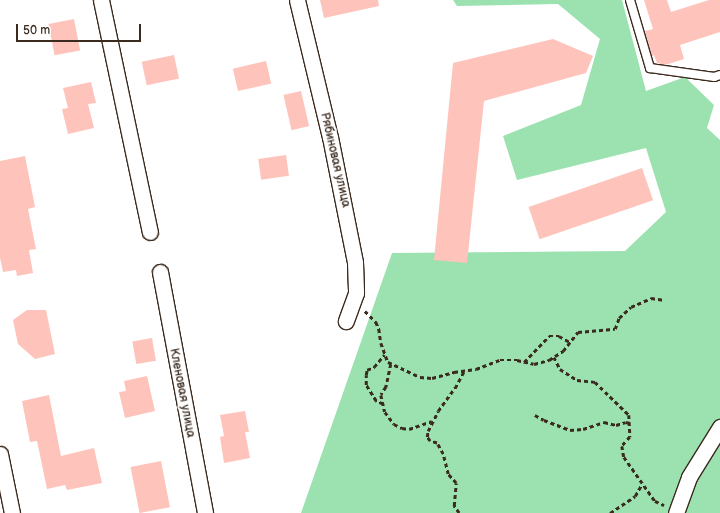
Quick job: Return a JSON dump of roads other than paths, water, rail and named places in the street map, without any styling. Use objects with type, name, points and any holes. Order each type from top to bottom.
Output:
[{"type":"street","points":[[101,0],[150,232]]},
{"type":"street","name":"Рябиновая улица","points":[[297,0],[330,137],[355,262],[356,293],[346,322]]},
{"type":"street","name":"Кленовая улица","points":[[160,272],[205,513]]},
{"type":"street","points":[[676,512],[689,477],[720,427]]},
{"type":"street","points":[[0,454],[12,513]]},
{"type":"lane","points":[[630,0],[650,68],[714,77],[720,75]]}]
